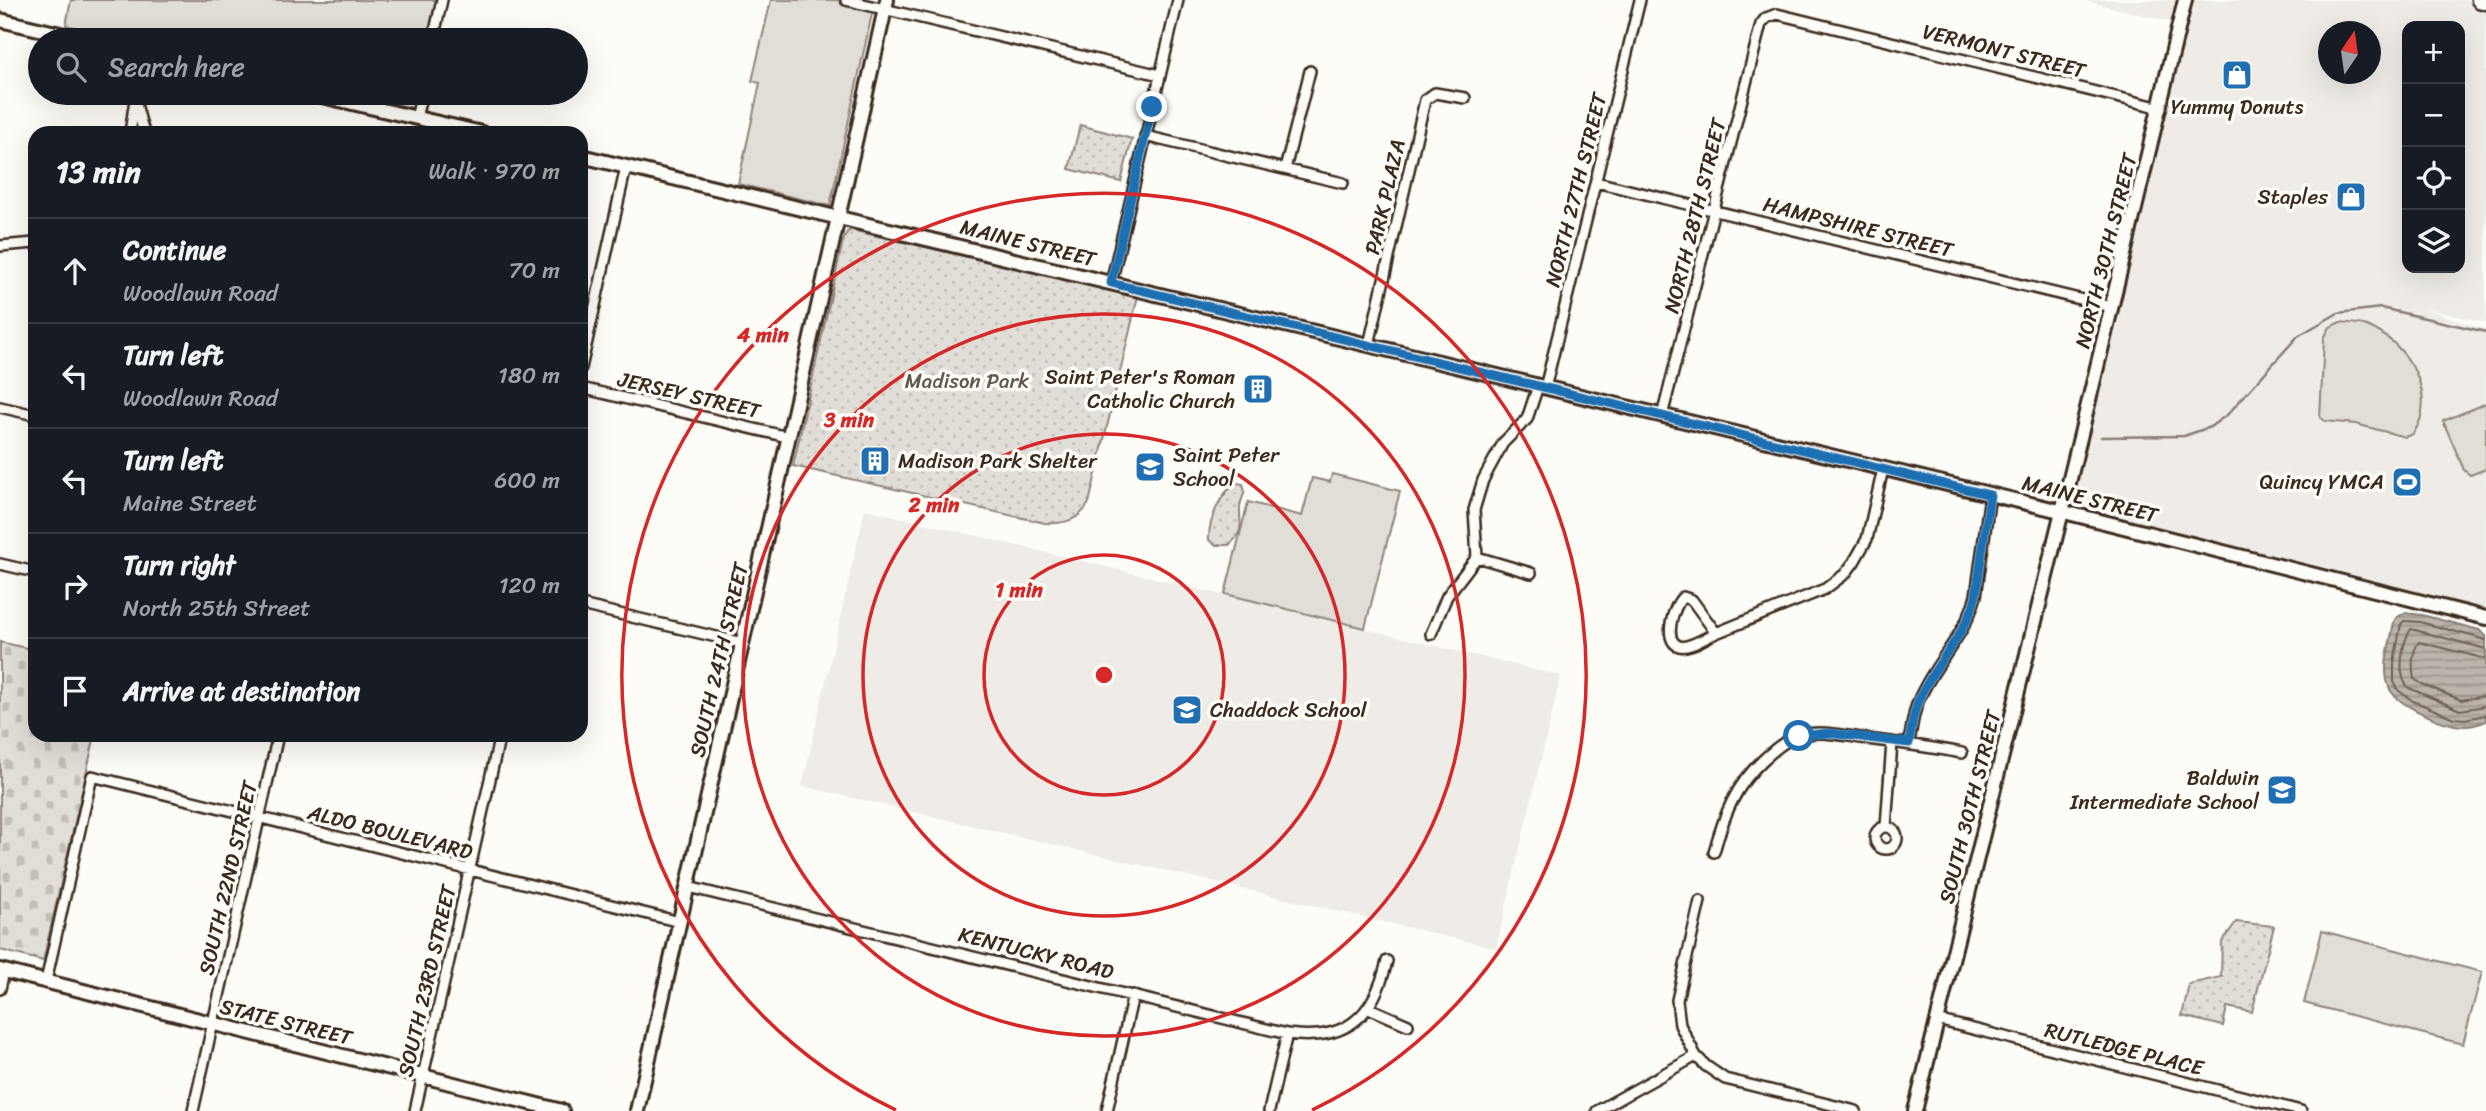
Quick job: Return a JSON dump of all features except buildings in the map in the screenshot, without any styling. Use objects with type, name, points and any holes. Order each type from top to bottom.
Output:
[{"type":"main road","points":[[2479,0],[2486,2]]},
{"type":"street","points":[[436,28],[442,0]]},
{"type":"street","points":[[846,0],[886,5],[1160,75]]},
{"type":"street","points":[[1111,283],[1178,0]]},
{"type":"street","name":"NORTH 27TH STREET","points":[[1476,557],[1473,522],[1477,497],[1489,466],[1503,443],[1527,419],[1541,387],[1596,182],[1640,0]]},
{"type":"street","name":"NORTH 30TH STREET","points":[[2060,511],[2161,108],[2185,0]]},
{"type":"street","name":"SOUTH 24TH STREET","points":[[637,1111],[886,5]]},
{"type":"street","name":"VERMONT STREET","points":[[1761,24],[1766,18],[1777,14],[2161,108]]},
{"type":"street","points":[[0,20],[34,28]]},
{"type":"street","name":"NORTH 28TH STREET","points":[[1662,416],[1761,24]]},
{"type":"street","points":[[1285,169],[1310,71]]},
{"type":"street","name":"PARK PLAZA","points":[[1369,345],[1425,100],[1435,93],[1465,98]]},
{"type":"street","points":[[131,126],[135,105]]},
{"type":"street","points":[[138,105],[142,126]]},
{"type":"street","points":[[360,105],[451,126]]},
{"type":"street","points":[[416,118],[419,105]]},
{"type":"street","points":[[1146,136],[1343,183]]},
{"type":"street","name":"MAINE STREET","points":[[588,158],[2060,511],[2486,618]]},
{"type":"street","points":[[588,337],[626,167]]},
{"type":"street","name":"HAMPSHIRE STREET","points":[[1596,182],[2112,306]]},
{"type":"street","points":[[0,246],[28,244]]},
{"type":"street","name":"JERSEY STREET","points":[[588,390],[788,437]]},
{"type":"street","points":[[0,407],[28,413]]},
{"type":"street","points":[[1716,633],[1692,600],[1688,597],[1679,600],[1670,634],[1674,643],[1685,646],[1825,589],[1845,574],[1867,539],[1883,469]]},
{"type":"street","points":[[1909,743],[1916,708],[1924,688],[1963,631],[1972,612],[1990,495]]},
{"type":"street","name":"SOUTH 30TH STREET","points":[[1915,1111],[2060,511]]},
{"type":"street","points":[[1431,634],[1447,596],[1476,557],[1531,573]]},
{"type":"street","points":[[0,564],[28,570]]},
{"type":"street","points":[[588,607],[741,643]]},
{"type":"street","points":[[1714,852],[1723,819],[1738,788],[1752,770],[1785,743],[1799,736],[1812,733],[1909,743],[1962,754]]},
{"type":"street","name":"SOUTH 22ND STREET","points":[[193,1111],[276,742]]},
{"type":"street","name":"SOUTH 23RD STREET","points":[[415,1111],[498,742]]},
{"type":"street","points":[[1886,827],[1892,742]]},
{"type":"street","name":"ALDO BOULEVARD","points":[[46,981],[92,776],[680,922]]},
{"type":"street","name":"KENTUCKY ROAD","points":[[688,887],[1287,1034],[1316,1037],[1339,1031],[1357,1020],[1369,1008],[1379,991],[1387,961]]},
{"type":"street","points":[[1700,901],[1678,1000],[1680,1025],[1696,1056],[1725,1079],[1856,1111]]},
{"type":"street","points":[[0,989],[2,970]]},
{"type":"street","name":"STATE STREET","points":[[2,970],[562,1111]]},
{"type":"street","points":[[1107,1111],[1133,995]]},
{"type":"street","points":[[1369,1008],[1408,1025]]},
{"type":"street","name":"RUTLEDGE PLACE","points":[[1937,1020],[2301,1111]]},
{"type":"street","points":[[1269,1111],[1287,1034]]},
{"type":"street","points":[[1597,1111],[1696,1056]]},
{"type":"shaded area","points":[[2082,0],[2486,0],[2486,323],[2420,307],[2486,330],[2486,621],[2060,517],[2179,24]]},
{"type":"shaded area","name":"Chaddock School","points":[[865,509],[1561,676],[1496,948],[802,786]]},
{"type":"green space","points":[[71,0],[437,0],[431,28],[78,28],[66,25]]},
{"type":"green space","points":[[771,0],[836,0],[873,9],[830,206],[738,184],[760,83],[752,81]]},
{"type":"green space","points":[[1080,125],[1132,139],[1121,182],[1069,169]]},
{"type":"green space","name":"Madison Park","points":[[851,230],[1138,296],[1089,503],[1076,518],[1065,522],[1045,523],[793,466],[843,241]]},
{"type":"green space","points":[[2340,322],[2367,326],[2395,344],[2406,357],[2421,387],[2423,403],[2413,434],[2405,437],[2356,424],[2325,421],[2320,417],[2324,338],[2330,327]]},
{"type":"green space","points":[[2486,403],[2486,469],[2470,475],[2464,470],[2443,421]]},
{"type":"green space","points":[[1332,474],[1400,491],[1365,628],[1225,594],[1248,502],[1302,516],[1312,478],[1330,482]]},
{"type":"green space","points":[[1238,483],[1243,484],[1244,490],[1240,507],[1240,531],[1229,545],[1215,545],[1209,540],[1213,516],[1226,492]]},
{"type":"green space","points":[[0,642],[28,648],[28,742],[93,742],[43,961],[0,950]]},
{"type":"green space","points":[[2236,922],[2274,926],[2252,1012],[2227,1007],[2223,1026],[2182,1016],[2189,984],[2221,977],[2222,942]]},
{"type":"green space","points":[[2322,931],[2482,972],[2463,1044],[2304,1003]]},
{"type":"water","points":[[2405,613],[2479,630],[2486,636],[2486,721],[2468,726],[2446,723],[2411,708],[2393,694],[2387,679],[2387,654],[2394,622]]},
{"type":"waterway","points":[[2101,437],[2184,436],[2210,427],[2228,414],[2298,336],[2338,313],[2381,308],[2486,332]]},
{"type":"place","name":"Yummy Donuts","points":[[2237,75]]},
{"type":"place","name":"Staples","points":[[2351,197]]},
{"type":"place","name":"Saint Peter's Roman Catholic Church","points":[[1258,389]]},
{"type":"place","name":"Madison Park Shelter","points":[[875,461]]},
{"type":"place","name":"Saint Peter School","points":[[1150,467]]},
{"type":"place","name":"Quincy YMCA","points":[[2407,482]]},
{"type":"place","name":"Chaddock School","points":[[1187,710]]},
{"type":"place","name":"Baldwin Intermediate School","points":[[2282,790]]},
{"type":"route","points":[[1152,107],[1111,283],[1990,495],[1972,612],[1963,631],[1924,688],[1916,708],[1909,743],[1829,733],[1799,736]]}]
